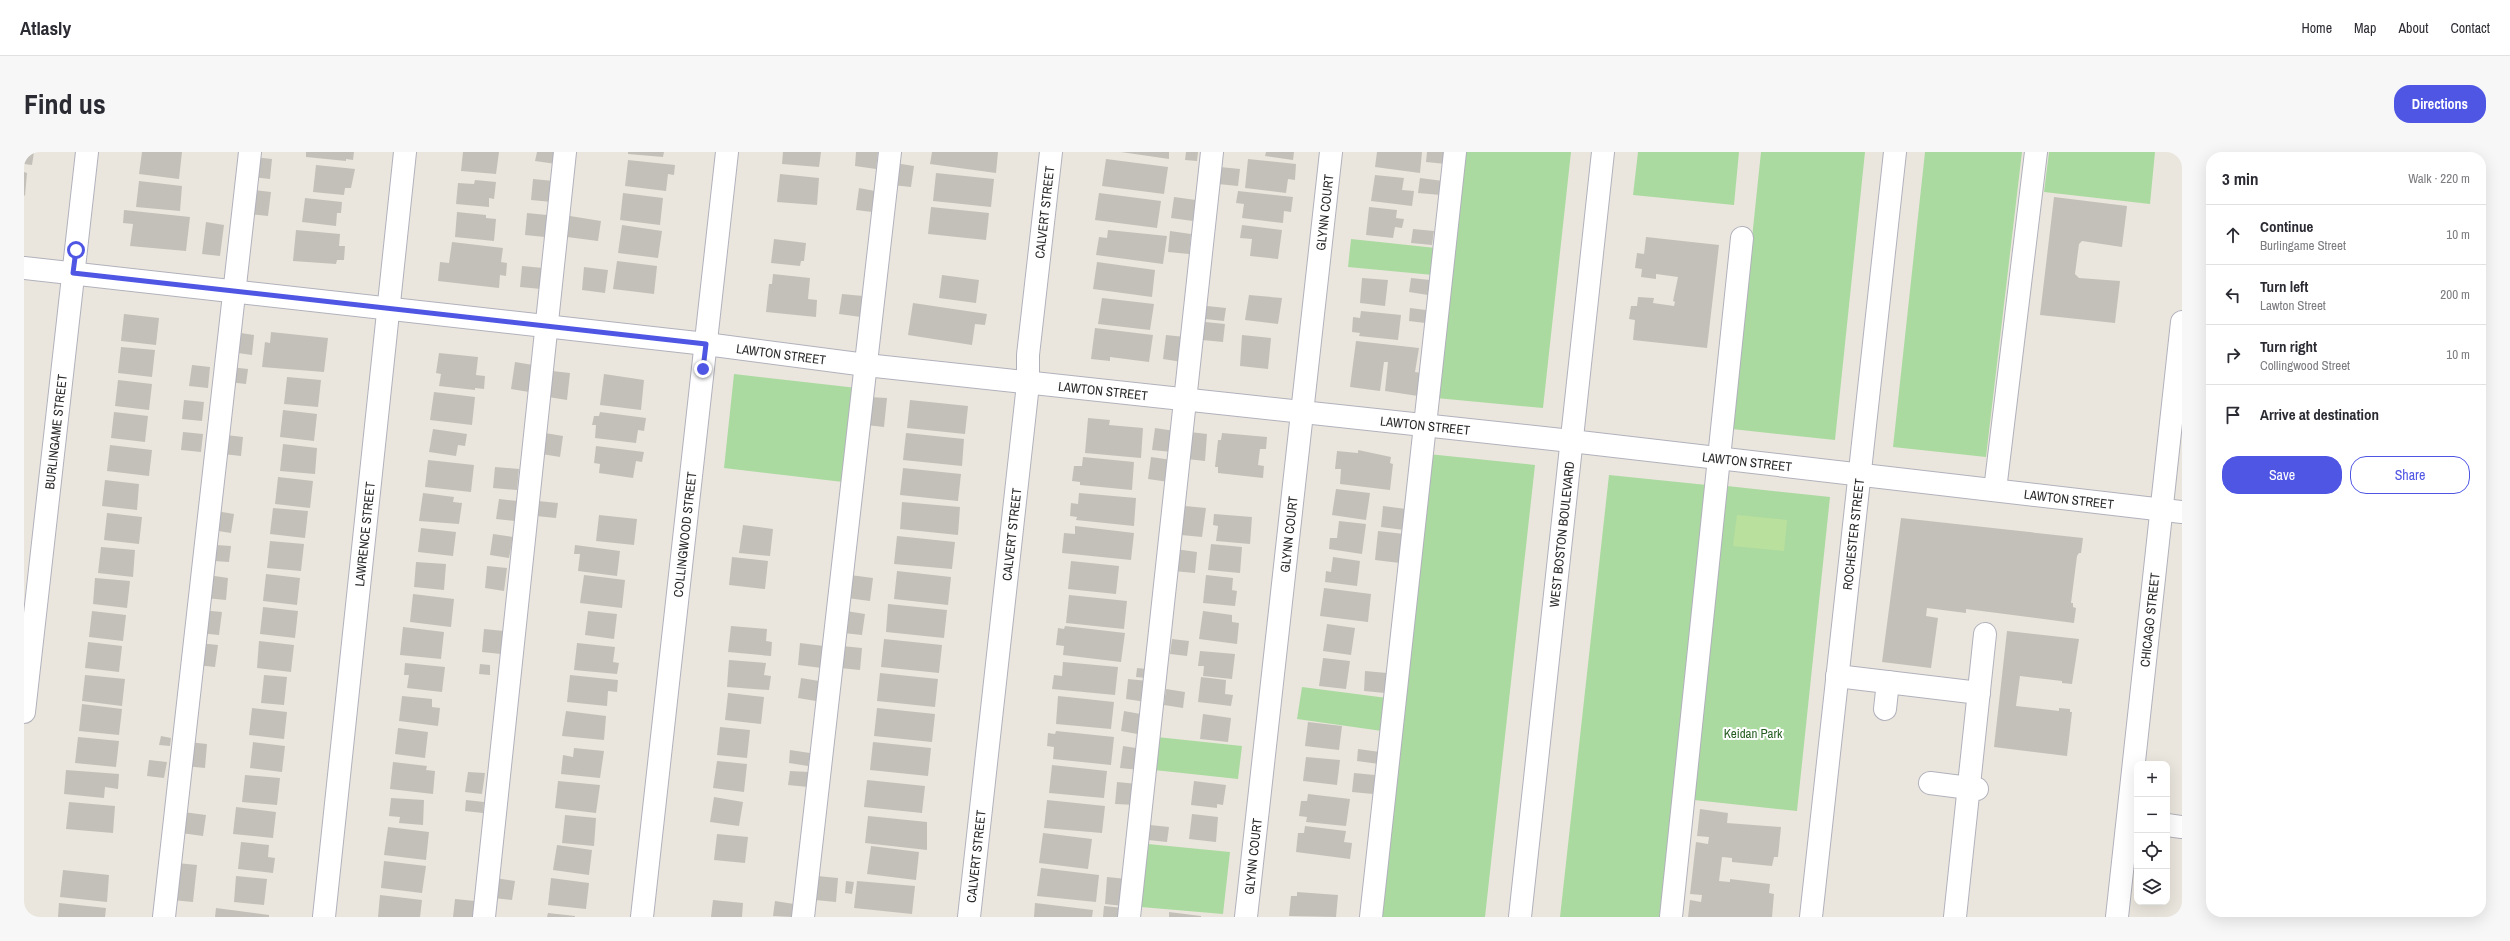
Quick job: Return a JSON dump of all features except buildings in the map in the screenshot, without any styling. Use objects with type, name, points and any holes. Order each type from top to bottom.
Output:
[{"type":"street","name":"BURLINGAME STREET","points":[[24,712],[87,152]]},
{"type":"street","points":[[164,917],[250,152]]},
{"type":"street","name":"LAWRENCE STREET","points":[[324,917],[405,152]]},
{"type":"street","points":[[484,917],[565,152]]},
{"type":"street","name":"COLLINGWOOD STREET","points":[[642,917],[727,152]]},
{"type":"street","points":[[804,917],[890,152]]},
{"type":"street","name":"CALVERT STREET","points":[[969,917],[1028,384],[1028,355],[1051,152]]},
{"type":"street","points":[[1129,917],[1212,152]]},
{"type":"street","name":"GLYNN COURT","points":[[1246,917],[1331,152]]},
{"type":"street","points":[[1371,917],[1455,152]]},
{"type":"street","name":"WEST BOSTON BOULEVARD","points":[[1520,917],[1603,152]]},
{"type":"street","name":"ROCHESTER STREET","points":[[1811,917],[1894,152]]},
{"type":"street","points":[[1995,490],[2036,152]]},
{"type":"street","points":[[1671,917],[1742,238]]},
{"type":"street","name":"LAWTON STREET","points":[[24,268],[706,344],[1028,384],[1302,411],[2172,511]]},
{"type":"street","name":"CHICAGO STREET","points":[[2118,917],[2132,822],[2172,511],[2182,322]]},
{"type":"street","points":[[1955,917],[1973,788],[1979,693],[1985,634]]},
{"type":"street","points":[[1837,676],[1979,693]]},
{"type":"street","points":[[1885,709],[1888,682]]},
{"type":"street","points":[[1930,783],[1973,788]]},
{"type":"street","points":[[2170,825],[2182,827]]},
{"type":"green space","points":[[1463,152],[1571,152],[1543,408],[1436,398]]},
{"type":"green space","points":[[1638,152],[1739,152],[1734,205],[1633,195]]},
{"type":"green space","points":[[1761,152],[1865,152],[1835,440],[1732,429]]},
{"type":"green space","points":[[1925,152],[2022,152],[1986,457],[1893,447]]},
{"type":"green space","points":[[2049,152],[2155,152],[2150,204],[2044,192]]},
{"type":"green space","points":[[1351,239],[1436,248],[1433,275],[1348,267]]},
{"type":"green space","points":[[734,374],[857,388],[843,482],[724,468]]},
{"type":"green space","points":[[1428,454],[1535,465],[1485,917],[1377,917]]},
{"type":"green space","points":[[1609,475],[1707,485],[1660,917],[1560,917]]},
{"type":"green space","name":"Keidan Park","points":[[1727,486],[1830,497],[1797,811],[1694,800]]},
{"type":"green space","points":[[1737,515],[1787,520],[1784,551],[1733,546]]},
{"type":"green space","points":[[1302,687],[1387,698],[1382,731],[1297,719]]},
{"type":"green space","points":[[1157,737],[1242,746],[1238,779],[1154,770]]},
{"type":"green space","points":[[1148,844],[1230,852],[1223,914],[1141,907]]},
{"type":"route","points":[[76,250],[73,273],[706,344],[703,369]]}]
